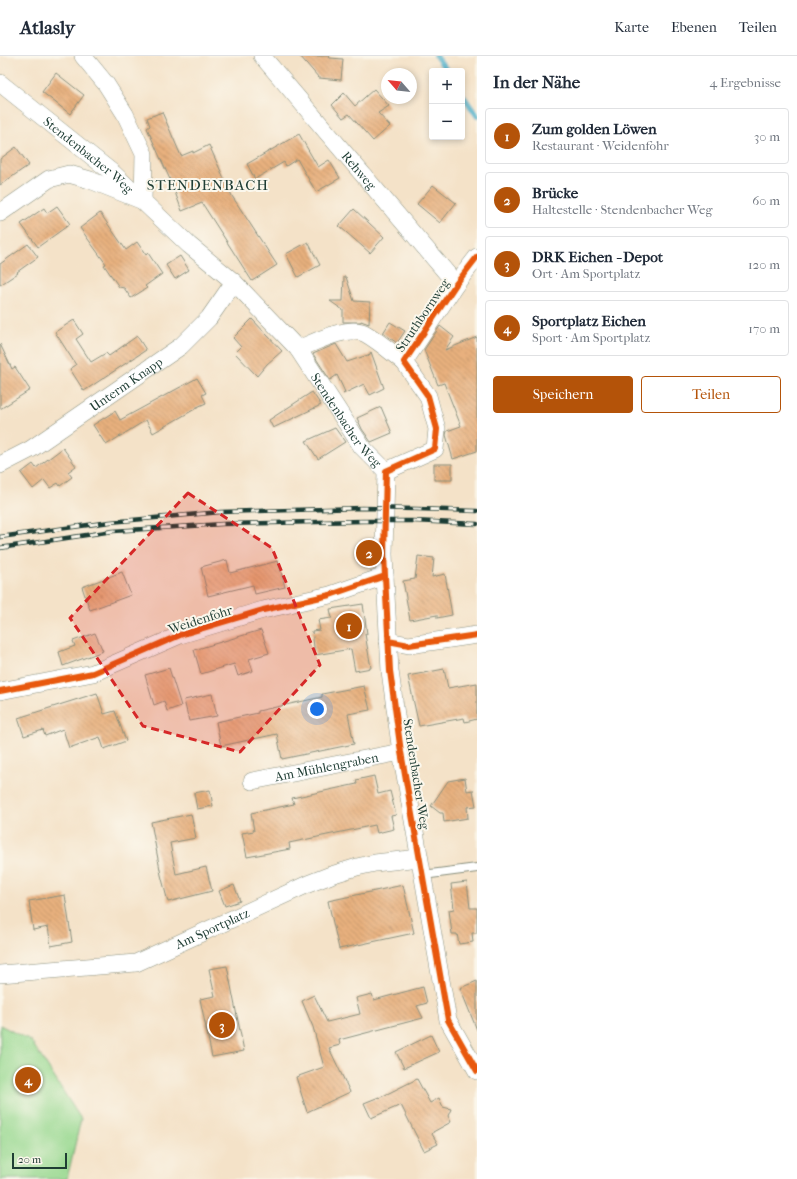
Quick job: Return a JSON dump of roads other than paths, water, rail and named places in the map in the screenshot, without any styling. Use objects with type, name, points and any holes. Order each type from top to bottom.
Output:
[{"type":"street","points":[[0,213],[49,179],[69,174],[90,180],[143,202],[144,154],[118,102],[106,84],[82,56]]},
{"type":"street","name":"Rehweg","points":[[262,56],[456,284]]},
{"type":"street","name":"Stendenbacher Weg","points":[[0,83],[114,174],[189,246],[234,282],[298,349],[362,447],[386,471],[384,554],[388,641],[390,671],[401,752],[448,1020],[477,1071]]},
{"type":"street","name":"Struthbornweg","points":[[404,362],[456,284],[477,257]]},
{"type":"street","name":"Unterm Knapp","points":[[0,464],[31,449],[181,346],[209,318],[234,282]]},
{"type":"street","name":"Struthbornweg","points":[[298,349],[324,338],[351,331],[365,333],[404,362],[428,396],[437,429],[435,449],[386,471]]},
{"type":"street","name":"Weidenfohr","points":[[0,691],[93,673],[180,635],[263,610],[330,595],[385,576]]},
{"type":"street","points":[[388,641],[409,645],[477,635]]},
{"type":"street","name":"Am Mühlengraben","points":[[252,781],[401,752]]},
{"type":"street","name":"Am Sportplatz","points":[[0,974],[136,963],[308,884],[331,875],[375,863],[419,858]]},
{"type":"lane","points":[[423,875],[477,868]]},
{"type":"waterway","points":[[436,56],[445,68]]},
{"type":"waterway","points":[[465,98],[477,116]]},
{"type":"railway","points":[[0,537],[110,522],[221,512],[362,508],[477,511]]},
{"type":"railway","points":[[0,548],[113,531],[223,524],[363,521],[413,521],[477,524]]},
{"type":"place","name":"Brücke","points":[[369,553]]},
{"type":"place","name":"Zum golden Löwen","points":[[349,626]]},
{"type":"place","name":"DRK Eichen - Depot","points":[[222,1025]]},
{"type":"place","name":"Sportplatz Eichen","points":[[28,1080]]},
{"type":"district","name":"STENDENBACH","points":[[208,185]]}]
